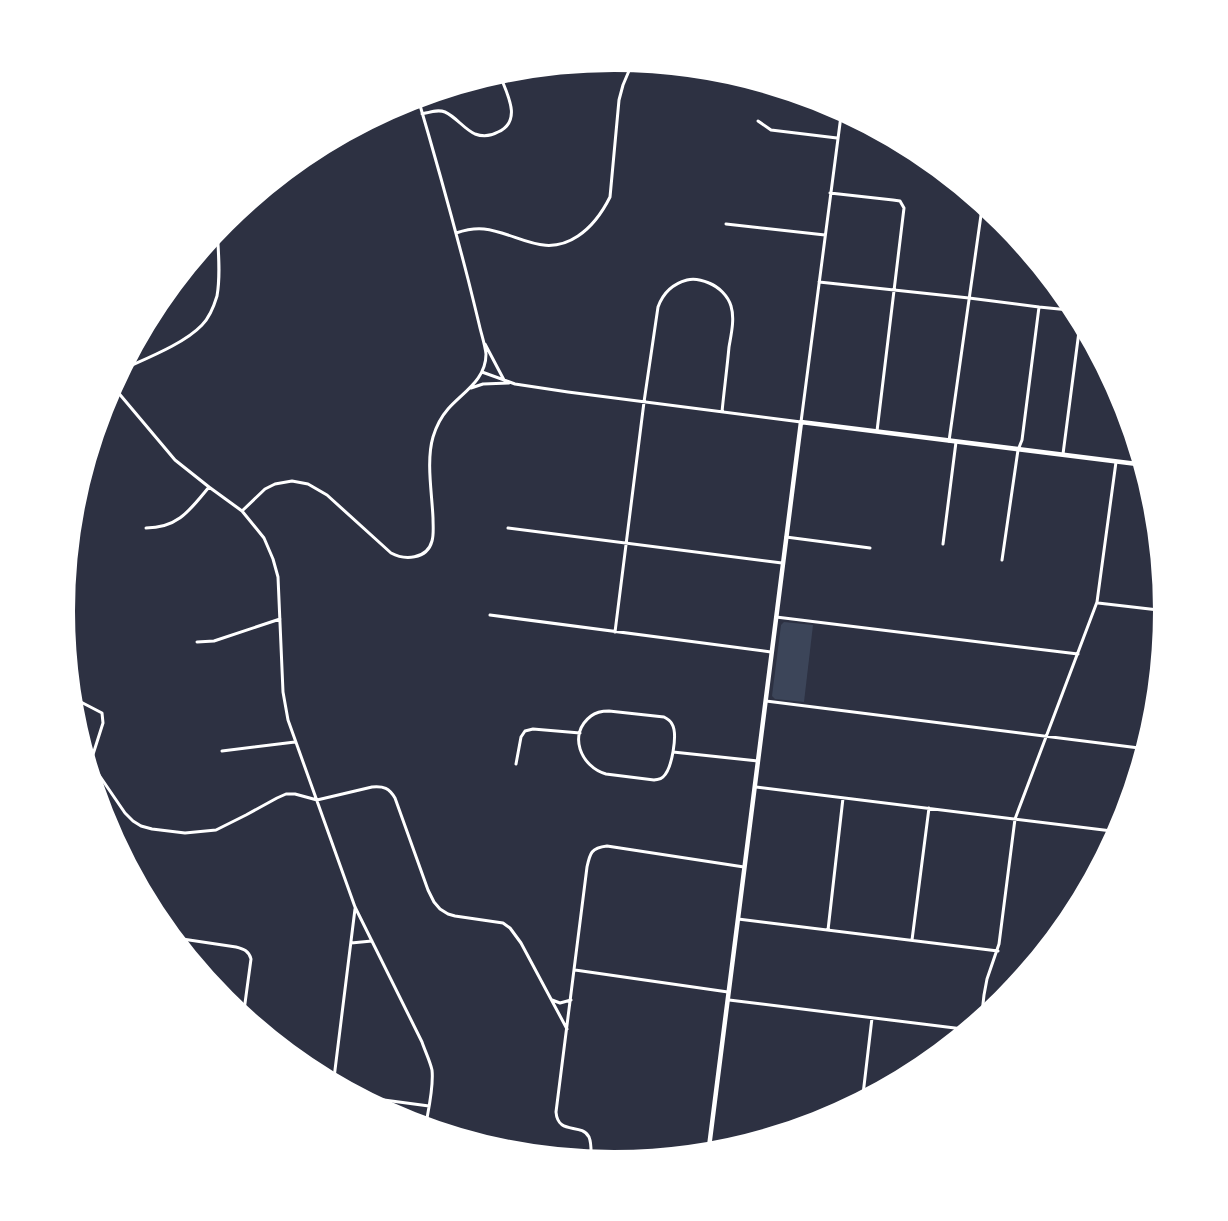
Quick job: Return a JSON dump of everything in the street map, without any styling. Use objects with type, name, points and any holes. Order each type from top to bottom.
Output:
[{"type":"street","points":[[456,233],[484,229],[520,240],[551,246],[572,240],[597,220],[610,197],[620,100],[630,68]]},
{"type":"street","points":[[422,114],[438,110],[446,112],[469,130],[480,135],[491,135],[507,126],[510,119],[511,106],[501,80]]},
{"type":"street","points":[[242,511],[265,489],[275,484],[292,482],[308,484],[327,495],[397,556],[405,558],[419,555],[428,549],[433,539],[430,460],[433,437],[438,424],[449,408],[477,380],[482,372],[486,355],[456,233],[419,104]]},
{"type":"street","points":[[709,1145],[840,117]]},
{"type":"street","points":[[758,121],[771,130],[837,138]]},
{"type":"street","points":[[830,193],[894,200],[903,204],[904,215],[877,431]]},
{"type":"street","points":[[949,441],[982,211]]},
{"type":"street","points":[[726,224],[825,235]]},
{"type":"street","points":[[129,366],[192,334],[209,316],[217,294],[219,277],[218,240]]},
{"type":"street","points":[[615,632],[657,307],[661,297],[669,289],[690,279],[712,284],[722,291],[731,306],[733,315],[722,412]]},
{"type":"street","points":[[819,282],[1065,310]]},
{"type":"street","points":[[1002,560],[1018,450],[1022,440],[1039,307]]},
{"type":"street","points":[[1063,454],[1079,331]]},
{"type":"street","points":[[483,340],[504,380]]},
{"type":"street","points":[[482,372],[511,382],[568,392],[1136,463]]},
{"type":"street","points":[[469,388],[483,384],[511,382]]},
{"type":"street","points":[[117,391],[175,460],[242,511],[264,538],[278,577],[284,699],[295,742],[356,907],[422,1042],[429,1061],[432,1078],[427,1120]]},
{"type":"street","points":[[944,544],[956,442]]},
{"type":"street","points":[[982,1009],[987,979],[998,951],[1015,819],[1097,602],[1116,460]]},
{"type":"street","points":[[146,528],[161,527],[176,521],[209,488]]},
{"type":"street","points":[[508,528],[782,563]]},
{"type":"street","points":[[786,537],[870,548]]},
{"type":"street","points":[[1097,602],[1157,610]]},
{"type":"street","points":[[490,615],[771,652]]},
{"type":"street","points":[[776,617],[1078,654]]},
{"type":"street","points":[[197,642],[214,641],[280,619]]},
{"type":"street","points":[[79,701],[102,713],[103,716],[103,723],[91,755]]},
{"type":"street","points":[[766,701],[1139,748]]},
{"type":"street","points":[[600,712],[664,717],[673,726],[673,752],[669,768],[665,776],[660,779],[606,774],[585,761],[580,753],[580,733],[591,716],[600,712]]},
{"type":"street","points":[[516,764],[521,737],[525,731],[533,729],[580,733]]},
{"type":"street","points":[[222,752],[295,742]]},
{"type":"street","points":[[673,752],[758,761]]},
{"type":"street","points":[[96,773],[125,813],[134,821],[141,826],[163,831],[216,830],[286,794],[317,800],[372,787],[382,787],[391,792],[434,902],[440,909],[455,916],[503,923],[510,927],[567,1029]]},
{"type":"street","points":[[755,787],[1110,831]]},
{"type":"street","points":[[828,930],[843,797]]},
{"type":"street","points":[[912,940],[929,808]]},
{"type":"street","points":[[591,1153],[588,1135],[561,1125],[556,1117],[590,855],[593,850],[607,846],[744,867]]},
{"type":"street","points":[[334,1076],[356,907]]},
{"type":"street","points":[[738,920],[998,951]]},
{"type":"street","points":[[181,938],[236,947],[248,952],[251,959],[244,1008]]},
{"type":"street","points":[[351,944],[372,941]]},
{"type":"street","points":[[575,970],[729,992]]},
{"type":"street","points":[[551,999],[560,1003],[571,1000]]},
{"type":"street","points":[[727,1000],[960,1029]]},
{"type":"street","points":[[862,1093],[872,1018]]},
{"type":"street","points":[[376,1099],[429,1106]]},
{"type":"shaded area","points":[[784,622],[813,625],[804,702],[775,699],[772,696],[781,625]]}]
